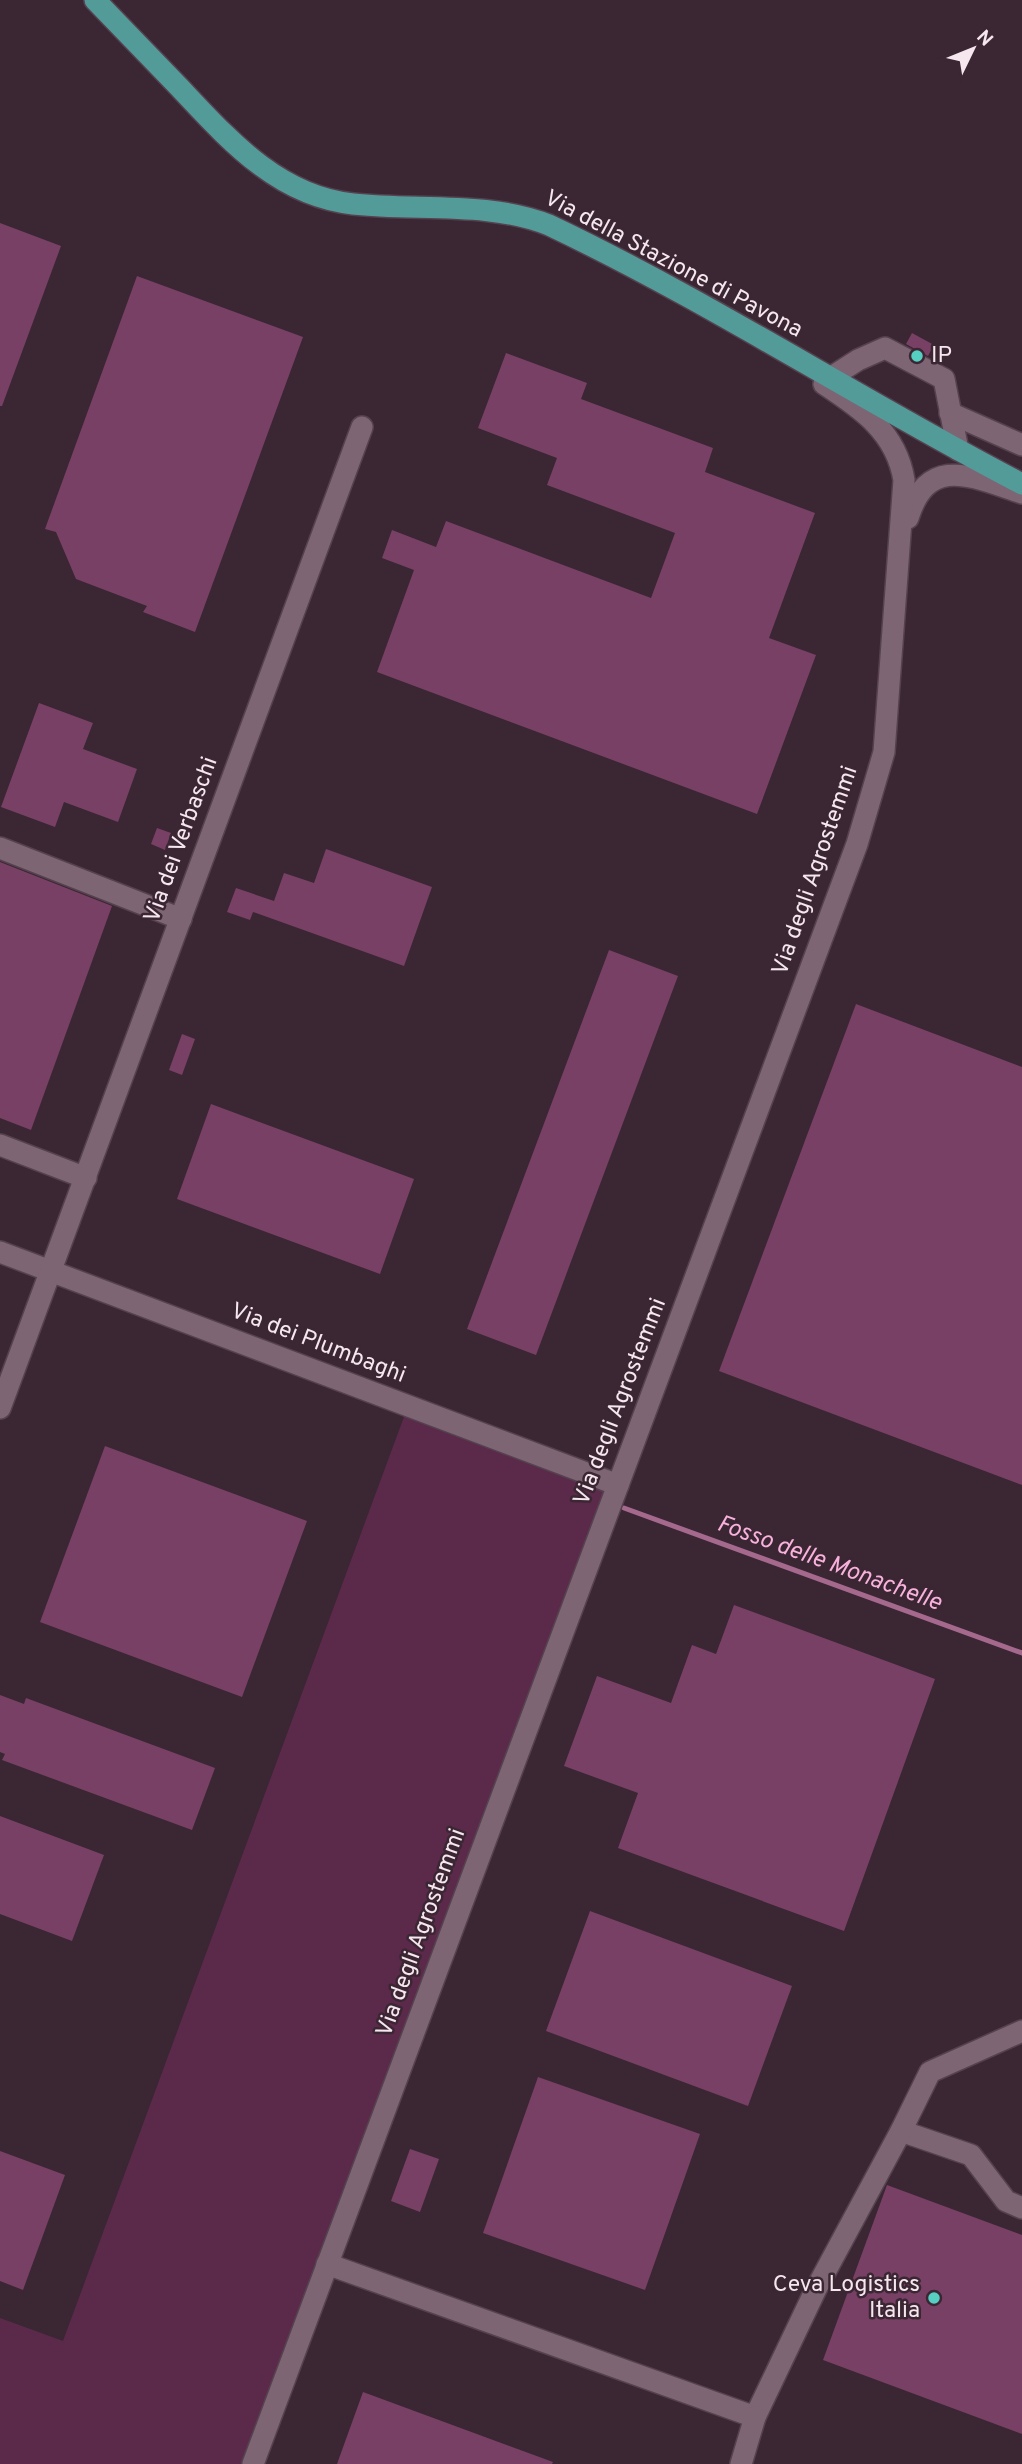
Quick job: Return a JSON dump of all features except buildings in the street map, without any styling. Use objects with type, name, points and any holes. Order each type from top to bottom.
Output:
[{"type":"main road","name":"Via della Stazione di Pavona","points":[[95,0],[233,143],[258,164],[296,188],[342,202],[499,211],[532,218],[591,246],[759,337],[1022,484]]},
{"type":"street","name":"Via degli Agrostemmi","points":[[253,2464],[857,844],[884,752],[901,544],[904,480],[900,461],[886,434],[863,411],[759,337]]},
{"type":"street","points":[[830,378],[858,360],[885,348],[944,379],[958,450]]},
{"type":"street","points":[[950,413],[1022,444]]},
{"type":"street","name":"Via dei Verbaschi","points":[[0,1408],[362,428]]},
{"type":"street","name":"Via degli Agrostemmi","points":[[901,544],[914,500],[923,486],[938,478],[954,475],[966,477],[1022,493]]},
{"type":"street","points":[[0,848],[181,919]]},
{"type":"street","points":[[0,1144],[86,1178]]},
{"type":"street","name":"Via dei Plumbaghi","points":[[0,1252],[618,1485]]},
{"type":"street","points":[[741,2464],[755,2417],[816,2289],[930,2072],[1022,2031]]},
{"type":"street","points":[[901,2131],[971,2155],[1006,2201],[1022,2208]]},
{"type":"street","points":[[327,2264],[755,2417]]},
{"type":"shaded area","points":[[408,1406],[618,1485],[253,2464],[0,2464],[0,2318],[63,2341]]},
{"type":"waterway","name":"Fosso delle Monachelle","points":[[624,1508],[1022,1653]]},
{"type":"place","name":"IP","points":[[917,356]]},
{"type":"place","name":"Ceva Logistics Italia","points":[[934,2298]]}]
